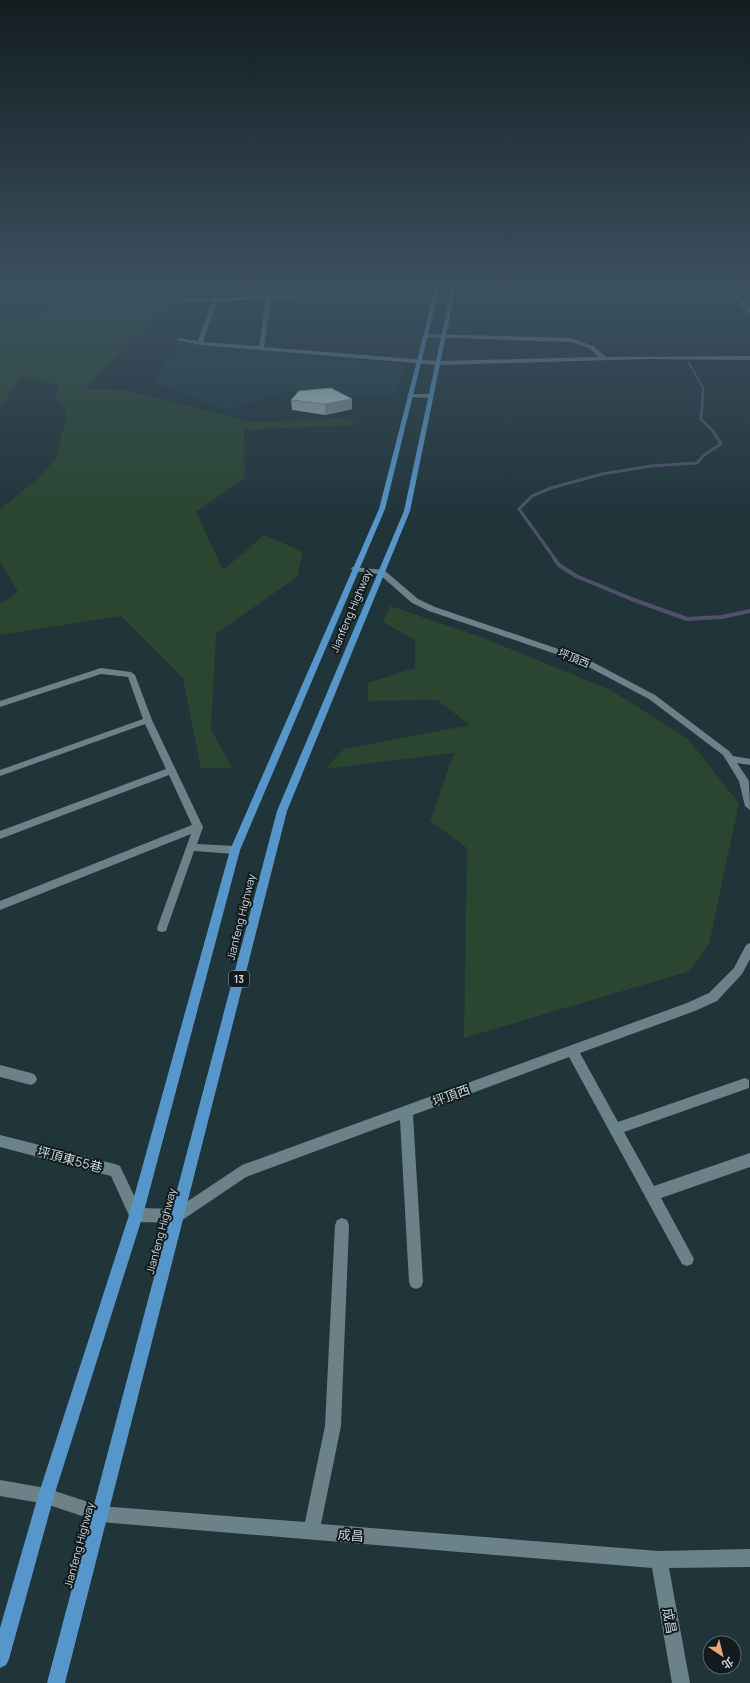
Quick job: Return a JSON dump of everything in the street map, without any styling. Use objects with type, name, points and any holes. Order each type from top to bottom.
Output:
[{"type":"main road","name":"Jianfeng Highway","points":[[0,1659],[46,1496],[136,1215],[235,850],[382,509],[418,365]]},
{"type":"main road","name":"Jianfeng Highway","points":[[56,1683],[282,811],[407,511],[438,365]]},
{"type":"street","points":[[410,396],[431,396]]},
{"type":"street","points":[[355,569],[381,572]]},
{"type":"street","name":"坪頂西","points":[[381,572],[415,601],[432,609],[582,660],[652,697],[726,753],[744,780],[750,806]]},
{"type":"street","points":[[0,704],[101,670],[132,675],[148,720],[198,827],[162,928]]},
{"type":"street","points":[[0,773],[148,720]]},
{"type":"street","points":[[730,759],[750,762]]},
{"type":"street","points":[[0,835],[172,770]]},
{"type":"street","points":[[0,906],[198,827]]},
{"type":"street","points":[[191,847],[235,850]]},
{"type":"street","name":"坪頂西","points":[[178,1216],[242,1172],[691,1007],[712,997],[738,971],[750,948]]},
{"type":"street","points":[[572,1051],[687,1259]]},
{"type":"street","points":[[0,1071],[31,1079]]},
{"type":"street","points":[[615,1129],[745,1084]]},
{"type":"street","points":[[406,1112],[416,1282]]},
{"type":"street","name":"坪頂東55巷","points":[[0,1141],[115,1171],[136,1215]]},
{"type":"street","points":[[652,1194],[750,1160]]},
{"type":"street","points":[[136,1215],[178,1216]]},
{"type":"street","points":[[311,1532],[333,1426],[342,1225]]},
{"type":"street","name":"成昌","points":[[0,1488],[46,1496],[100,1514],[659,1560],[750,1558]]},
{"type":"street","name":"成昌","points":[[659,1560],[681,1683]]},
{"type":"shaded area","points":[[165,365],[406,365],[393,397],[283,392],[228,410],[153,383]]},
{"type":"green space","points":[[0,365],[110,365],[84,389],[124,390],[251,422],[349,418],[355,425],[244,430],[245,478],[196,512],[223,570],[264,535],[303,552],[297,577],[216,634],[211,729],[232,768],[201,768],[183,678],[121,616],[0,635],[0,604],[18,592],[0,561],[0,509],[39,478],[56,458],[67,414],[56,397],[58,385],[23,377],[0,407]]},
{"type":"green space","points":[[390,606],[481,637],[609,689],[688,739],[739,803],[709,944],[690,971],[464,1038],[467,848],[430,821],[454,753],[325,769],[344,749],[470,725],[437,700],[368,701],[368,683],[415,668],[415,640],[383,622]]},
{"type":"building","points":[[331,388],[352,399],[325,404],[291,400],[299,391]]},
{"type":"waterway","points":[[690,365],[703,388],[702,407]]},
{"type":"waterway","points":[[555,559],[519,509],[532,496],[551,488],[602,474],[651,466],[697,463],[704,455],[721,444],[713,431],[701,419],[702,406]]},
{"type":"waterway","points":[[554,558],[559,565],[576,576],[634,600],[687,619],[722,617],[750,611]]}]
